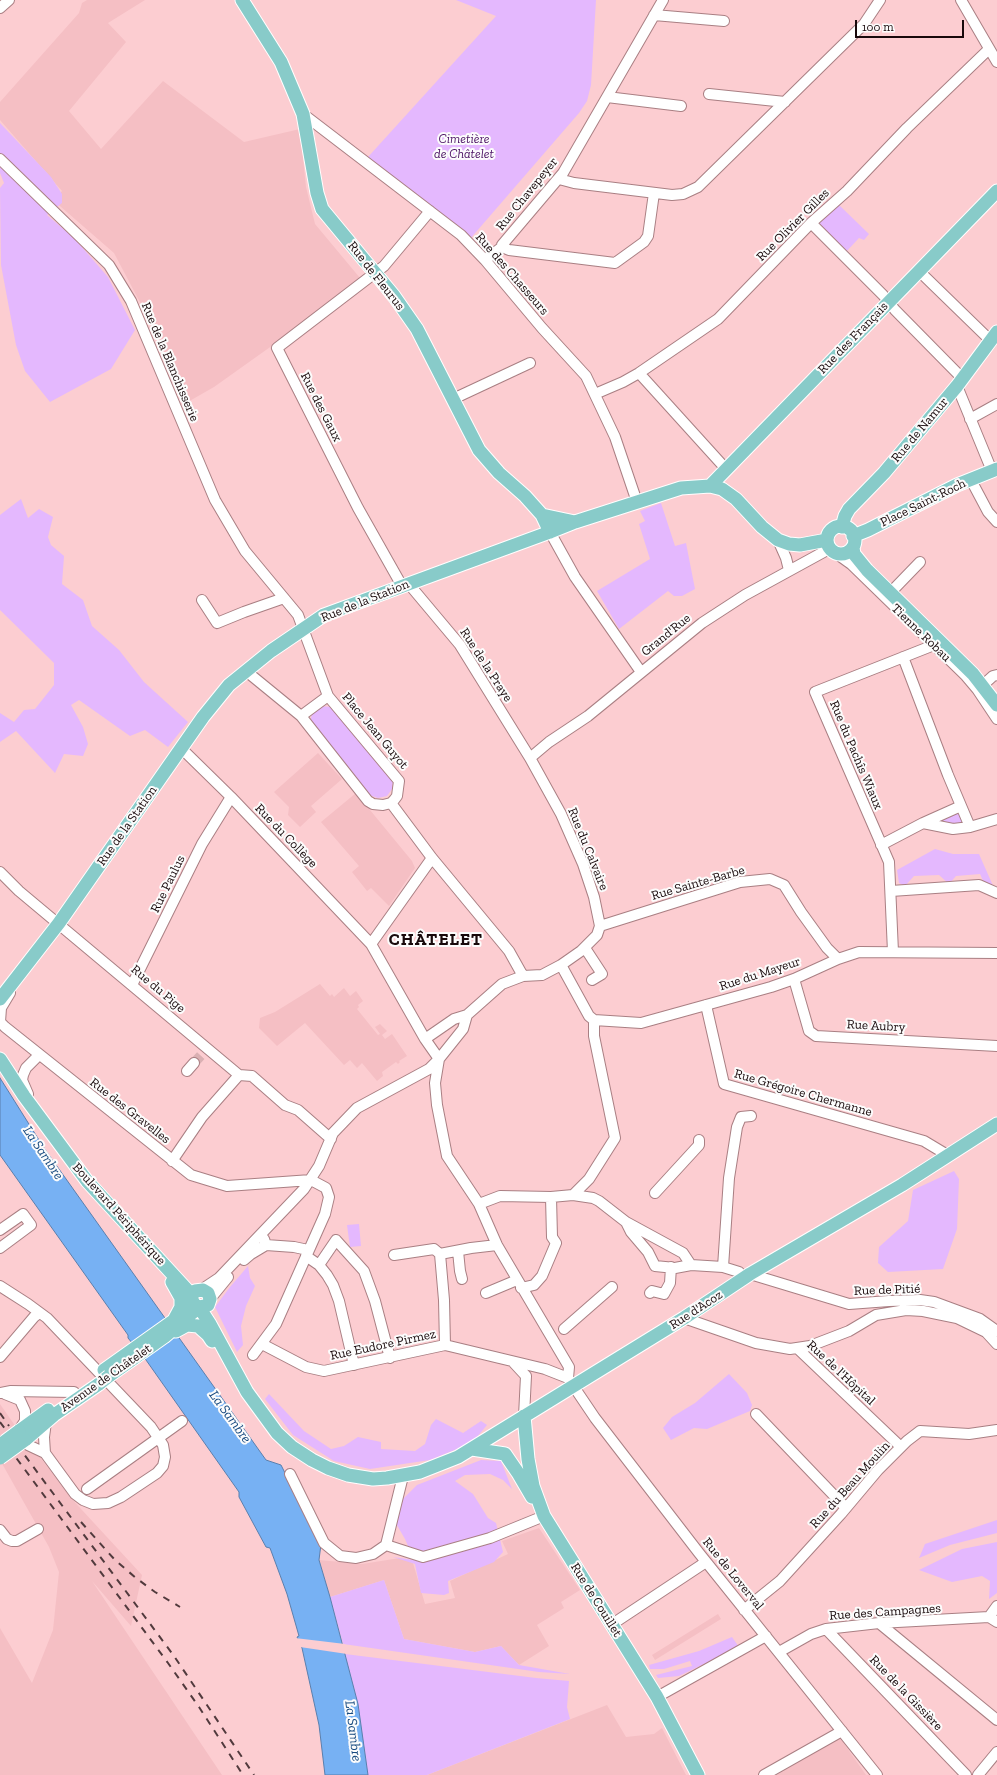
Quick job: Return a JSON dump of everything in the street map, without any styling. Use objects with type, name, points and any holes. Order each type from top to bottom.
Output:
[{"type":"main road","name":"Rue de Fleurus","points":[[244,2],[281,62],[303,114],[317,193],[322,209],[394,296],[417,329],[479,450],[499,473],[525,496],[542,515],[551,534]]},
{"type":"main road","name":"Rue des Français","points":[[710,486],[997,191]]},
{"type":"main road","name":"Rue de Namur","points":[[842,527],[849,509],[884,473],[960,383],[994,337]]},
{"type":"main road","name":"Place Saint-Roch","points":[[853,542],[868,530],[957,485],[995,470]]},
{"type":"main road","name":"Rue de la Station","points":[[0,999],[20,976],[59,923],[203,717],[229,685],[271,651],[324,615],[405,584],[551,534],[575,522],[681,488],[710,486],[722,490],[736,499],[762,527],[778,540],[789,544],[831,548]]},
{"type":"main road","points":[[542,515],[575,522]]},
{"type":"main road","points":[[842,527],[850,530],[853,542],[846,553],[831,548],[828,536],[833,529],[842,527]]},
{"type":"main road","name":"Tienne Robau","points":[[853,542],[854,554],[857,559],[983,685],[997,705]]},
{"type":"main road","name":"Boulevard Périphérique","points":[[0,1059],[24,1096],[87,1181],[188,1291],[202,1299],[235,1371],[259,1411],[277,1433],[312,1460],[348,1475],[373,1479],[387,1478]]},
{"type":"main road","name":"Rue d'Acoz","points":[[387,1478],[403,1476],[442,1465],[472,1448],[524,1416],[571,1382],[684,1318],[747,1276],[949,1156],[997,1124]]},
{"type":"main road","points":[[87,1181],[107,1208],[178,1291],[181,1298],[181,1307],[176,1325],[193,1325],[202,1328],[235,1371]]},
{"type":"main road","name":"Avenue de Châtelet","points":[[132,1355],[164,1337],[176,1325],[190,1307],[202,1299]]},
{"type":"main road","name":"Avenue de Châtelet","points":[[0,1458],[101,1377],[176,1325]]},
{"type":"main road","name":"Avenue de Châtelet","points":[[0,1444],[24,1439],[74,1392],[101,1377]]},
{"type":"main road","name":"Rue de Couillet","points":[[524,1416],[528,1459],[533,1486],[542,1511],[611,1625],[657,1697],[698,1775]]},
{"type":"main road","points":[[472,1448],[505,1454],[518,1473],[529,1495],[542,1511]]},
{"type":"street","points":[[0,8],[9,0]]},
{"type":"street","name":"Rue Chavepeyer","points":[[485,260],[502,247],[502,245],[559,179],[663,0]]},
{"type":"street","points":[[559,179],[574,183],[672,195],[684,194],[698,187],[864,24],[880,0]]},
{"type":"street","points":[[961,0],[997,62]]},
{"type":"street","points":[[654,15],[724,21]]},
{"type":"street","name":"Rue Olivier Gilles","points":[[595,394],[623,382],[639,373],[718,319],[811,223],[846,191],[907,128],[989,48]]},
{"type":"street","points":[[709,94],[785,102]]},
{"type":"street","points":[[607,97],[681,106]]},
{"type":"street","name":"Rue des Chasseurs","points":[[303,114],[460,235],[485,260],[526,310],[586,376],[615,438],[637,502]]},
{"type":"street","name":"Rue de la Blanchisserie","points":[[0,159],[109,265],[131,301],[215,500],[245,551],[298,615],[328,696]]},
{"type":"street","points":[[502,247],[509,250],[614,263],[644,242],[648,236],[654,193]]},
{"type":"street","points":[[374,273],[384,266],[430,211]]},
{"type":"street","points":[[811,223],[889,301],[960,383],[970,419],[995,470]]},
{"type":"street","points":[[919,271],[994,337]]},
{"type":"street","name":"Rue des Gaux","points":[[374,273],[277,348],[358,508],[405,584]]},
{"type":"street","points":[[453,399],[530,363]]},
{"type":"street","points":[[639,373],[726,469]]},
{"type":"street","points":[[970,419],[997,404]]},
{"type":"street","points":[[971,480],[988,512],[997,522]]},
{"type":"street","points":[[551,534],[575,577],[641,672]]},
{"type":"street","points":[[778,540],[786,558],[789,570]]},
{"type":"street","name":"Grand'Rue","points":[[530,758],[549,742],[588,716],[702,623],[745,595],[831,548]]},
{"type":"street","name":"Tienne Robau","points":[[831,548],[851,564],[977,689],[997,719]]},
{"type":"street","points":[[890,593],[920,562]]},
{"type":"street","name":"Rue de la Praye","points":[[405,584],[460,645],[521,746],[530,758]]},
{"type":"street","points":[[202,600],[217,623],[284,598]]},
{"type":"street","name":"Rue du Pachîs Wiaux","points":[[893,952],[889,862],[815,692],[934,645]]},
{"type":"street","points":[[903,657],[948,775],[970,827]]},
{"type":"street","points":[[246,671],[301,716],[368,800],[379,805],[391,804],[432,858],[509,951],[524,976]]},
{"type":"street","points":[[983,685],[993,676],[997,675]]},
{"type":"street","name":"Place Jean Guyot","points":[[301,716],[328,696],[399,781],[397,796],[391,804]]},
{"type":"street","name":"Rue du Collège","points":[[181,748],[231,797],[371,944],[425,1039],[439,1059]]},
{"type":"street","name":"Rue du Calvaire","points":[[530,758],[561,814],[583,864],[594,897],[600,926]]},
{"type":"street","name":"Rue Paulus","points":[[132,985],[202,844],[231,797]]},
{"type":"street","points":[[881,845],[923,823],[961,806]]},
{"type":"street","points":[[923,823],[953,829],[970,827],[997,819]]},
{"type":"street","points":[[371,944],[432,858]]},
{"type":"street","name":"Rue du Pige","points":[[0,872],[19,891],[59,923],[206,1049],[239,1075]]},
{"type":"street","name":"Rue Sainte-Barbe","points":[[600,926],[740,882],[770,879],[784,885],[819,936],[838,959]]},
{"type":"street","points":[[891,891],[978,885],[997,893]]},
{"type":"street","points":[[425,1039],[454,1018],[467,1016],[502,984],[524,976],[542,975],[561,966],[585,948],[598,935],[600,926]]},
{"type":"street","points":[[585,948],[602,974],[592,980]]},
{"type":"street","name":"Rue du Mayeur","points":[[594,1020],[641,1023],[794,979],[838,959],[859,952],[997,953]]},
{"type":"street","points":[[561,966],[589,1016],[594,1020],[594,1036],[615,1138],[588,1179],[573,1195]]},
{"type":"street","name":"Rue des Gravelles","points":[[20,976],[1,1008],[0,1022],[39,1055],[191,1175],[228,1186],[311,1180]]},
{"type":"street","name":"Rue Aubry","points":[[794,979],[810,1031],[816,1036],[997,1046]]},
{"type":"street","name":"Rue Grégoire Chermanne","points":[[706,1005],[724,1084],[924,1141],[949,1156]]},
{"type":"street","name":"Avenue de Châtelet","points":[[202,1299],[219,1278],[262,1234],[311,1180],[333,1133],[357,1108],[429,1069],[463,1029],[467,1016]]},
{"type":"street","points":[[35,1109],[22,1080],[26,1068],[39,1055]]},
{"type":"street","points":[[439,1059],[435,1083],[436,1104],[448,1156],[480,1204],[497,1245],[569,1367],[571,1382]]},
{"type":"street","points":[[187,1071],[194,1063]]},
{"type":"street","points":[[172,1161],[202,1117],[239,1075],[252,1076],[285,1105],[298,1110],[331,1139]]},
{"type":"street","points":[[626,1222],[631,1232],[648,1252],[656,1266],[723,1266],[729,1178],[737,1127],[741,1117],[751,1116]]},
{"type":"street","points":[[655,1194],[699,1145],[698,1140]]},
{"type":"street","points":[[253,1355],[276,1324],[325,1214],[329,1197],[326,1188],[311,1180]]},
{"type":"street","points":[[480,1204],[500,1196],[551,1197],[573,1195],[599,1201],[626,1222],[683,1254],[691,1265]]},
{"type":"street","points":[[486,1293],[519,1284],[534,1285],[542,1276],[556,1243],[552,1237],[551,1197]]},
{"type":"street","points":[[0,1230],[23,1214],[31,1225],[0,1248]]},
{"type":"street","points":[[262,1234],[266,1245],[294,1247],[307,1253],[319,1265],[330,1280],[339,1301],[354,1365]]},
{"type":"street","points":[[319,1265],[336,1240],[364,1271],[375,1301],[390,1358]]},
{"type":"street","name":"Avenue de Châtelet","points":[[202,1299],[223,1282],[251,1254],[266,1245]]},
{"type":"street","points":[[440,1254],[497,1245]]},
{"type":"street","points":[[394,1255],[434,1249],[440,1254],[444,1300],[445,1345],[546,1369],[571,1382]]},
{"type":"street","points":[[458,1251],[462,1279]]},
{"type":"street","name":"Rue de Pitié","points":[[723,1266],[747,1276],[849,1304],[920,1300],[934,1302],[980,1319],[997,1332]]},
{"type":"street","points":[[650,1293],[652,1291],[664,1294],[670,1283],[671,1267]]},
{"type":"street","points":[[0,1286],[47,1318],[160,1438],[165,1457],[163,1466],[157,1473],[121,1497],[103,1504],[88,1502],[75,1494],[45,1453],[24,1439],[25,1410],[20,1400],[0,1392]]},
{"type":"street","points":[[564,1329],[612,1287]]},
{"type":"street","points":[[873,1302],[876,1315]]},
{"type":"street","points":[[797,1348],[810,1346],[849,1331],[876,1315],[906,1310],[935,1313],[957,1318],[986,1332],[997,1344]]},
{"type":"street","points":[[0,1357],[39,1313]]},
{"type":"street","name":"Rue de l'Hôpital","points":[[684,1318],[756,1343],[790,1349],[797,1348],[901,1447]]},
{"type":"street","name":"Rue Eudore Pirmez","points":[[262,1344],[306,1367],[324,1371],[445,1345]]},
{"type":"street","points":[[514,1362],[526,1376],[524,1416]]},
{"type":"street","name":"Rue de Loverval","points":[[571,1382],[648,1487],[706,1562],[877,1775]]},
{"type":"street","points":[[0,1392],[74,1392]]},
{"type":"street","points":[[756,1414],[846,1508]]},
{"type":"street","points":[[87,1489],[182,1421]]},
{"type":"street","points":[[45,1453],[44,1437],[46,1422]]},
{"type":"street","name":"Rue du Beau Moulin","points":[[744,1610],[780,1581],[878,1470],[901,1447],[920,1432],[969,1434],[997,1430]]},
{"type":"street","points":[[290,1474],[324,1543],[329,1549],[340,1556],[356,1558],[373,1554],[386,1545],[403,1476]]},
{"type":"street","points":[[386,1545],[423,1557],[490,1538],[542,1511]]},
{"type":"street","points":[[1,1534],[12,1541],[38,1529]]},
{"type":"street","points":[[611,1625],[706,1562]]},
{"type":"street","points":[[993,1619],[997,1606]]},
{"type":"street","name":"Rue des Campagnes","points":[[779,1652],[810,1634],[826,1629],[879,1623],[993,1619]]},
{"type":"street","points":[[879,1623],[997,1720]]},
{"type":"street","name":"Rue de la Gissière","points":[[826,1629],[966,1775]]},
{"type":"street","points":[[657,1697],[766,1636]]},
{"type":"street","points":[[764,1775],[842,1731]]},
{"type":"street","points":[[978,1775],[997,1752]]},
{"type":"shaded area","points":[[87,0],[145,0],[108,23],[126,42],[69,111],[101,149],[163,81],[244,142],[300,129],[306,187],[315,224],[360,278],[280,340],[214,387],[186,403],[143,308],[114,253],[53,200],[62,191],[0,120],[0,102],[79,13],[82,3]]},
{"type":"shaded area","points":[[318,753],[342,779],[311,806],[316,812],[300,827],[288,815],[289,807],[274,792]]},
{"type":"shaded area","points":[[356,793],[412,861],[415,868],[389,906],[371,888],[367,891],[352,872],[359,866],[321,822]]},
{"type":"shaded area","points":[[320,984],[330,996],[332,994],[334,997],[344,988],[350,996],[356,991],[363,1001],[358,1005],[359,1007],[357,1009],[378,1035],[380,1034],[375,1027],[380,1024],[387,1031],[382,1035],[385,1039],[392,1034],[407,1056],[399,1061],[400,1062],[398,1064],[396,1062],[382,1072],[383,1076],[377,1081],[362,1063],[357,1068],[350,1060],[344,1065],[305,1023],[277,1046],[259,1028],[260,1018],[275,1012]]},
{"type":"shaded area","points":[[0,1404],[34,1453],[40,1457],[70,1497],[142,1575],[131,1626],[92,1581],[222,1775],[0,1775],[0,1628],[32,1683],[53,1630],[59,1572],[49,1547],[0,1460]]},
{"type":"shaded area","points":[[539,1528],[580,1590],[561,1602],[564,1608],[537,1625],[549,1646],[519,1665],[501,1646],[475,1652],[404,1639],[384,1580],[330,1597],[319,1560],[362,1564],[400,1558],[413,1563],[425,1604],[455,1598],[450,1581],[508,1554],[502,1541]]},
{"type":"shaded area","points":[[718,1614],[721,1619],[655,1660],[652,1655]]},
{"type":"shaded area","points":[[607,1705],[626,1737],[654,1734],[662,1728],[686,1775],[427,1775]]},
{"type":"shaded area","points":[[840,1738],[866,1775],[771,1775]]},
{"type":"green space","name":"Cimetière de Châtelet","points":[[456,0],[596,0],[591,85],[587,101],[579,113],[470,239],[449,220],[368,157],[496,16]]},
{"type":"green space","points":[[0,123],[51,177],[62,194],[62,203],[47,215],[74,238],[108,277],[135,330],[111,369],[50,402],[25,371],[16,345],[1,265],[0,188],[4,183],[0,173]]},
{"type":"green space","points":[[838,204],[869,234],[864,240],[859,238],[846,252],[818,224]]},
{"type":"green space","points":[[21,499],[28,518],[39,509],[53,517],[48,537],[51,545],[64,556],[62,584],[83,600],[92,626],[119,650],[144,682],[188,722],[168,747],[145,730],[130,736],[79,700],[71,705],[83,727],[88,744],[83,756],[64,754],[55,773],[16,731],[0,742],[0,713],[14,722],[24,710],[35,709],[54,685],[54,663],[0,610],[0,515]]},
{"type":"green space","points":[[661,503],[675,546],[686,543],[695,589],[682,596],[674,596],[668,591],[619,629],[597,591],[650,559],[639,524],[645,521],[640,511]]},
{"type":"green space","points":[[320,706],[333,707],[393,781],[392,789],[387,796],[378,798],[369,795],[310,723],[312,714]]},
{"type":"green space","points":[[958,813],[964,825],[938,821]]},
{"type":"green space","points":[[935,849],[953,854],[979,854],[994,888],[985,885],[980,874],[956,876],[949,884],[939,875],[914,876],[905,886],[899,883],[897,870]]},
{"type":"green space","points":[[954,1171],[959,1179],[957,1229],[943,1269],[888,1272],[878,1263],[879,1247],[908,1221],[913,1190]]},
{"type":"green space","points":[[359,1224],[361,1246],[350,1247],[347,1225]]},
{"type":"green space","points":[[248,1266],[250,1278],[255,1286],[246,1306],[241,1326],[243,1345],[237,1352],[215,1307]]},
{"type":"green space","points":[[729,1374],[747,1393],[752,1405],[750,1411],[707,1429],[694,1428],[671,1440],[663,1428],[672,1417],[695,1403]]},
{"type":"green space","points":[[269,1394],[304,1431],[331,1449],[344,1446],[358,1437],[381,1442],[381,1449],[415,1451],[425,1444],[431,1425],[436,1419],[463,1433],[481,1421],[487,1425],[472,1443],[430,1460],[370,1469],[334,1461],[293,1435],[265,1399]]},
{"type":"green space","points":[[481,1460],[501,1461],[512,1489],[503,1480],[490,1474],[465,1475],[455,1481],[473,1494],[488,1518],[496,1523],[503,1552],[494,1562],[448,1581],[449,1593],[444,1595],[421,1593],[415,1564],[393,1557],[414,1560],[405,1539],[394,1520],[396,1506],[417,1485]]},
{"type":"green space","points":[[997,1520],[997,1533],[950,1545],[919,1558],[925,1544]]},
{"type":"green space","points":[[997,1542],[997,1593],[989,1599],[990,1581],[982,1576],[952,1582],[919,1570],[962,1549]]},
{"type":"green space","points":[[384,1580],[404,1639],[475,1652],[501,1646],[519,1665],[570,1674],[539,1672],[343,1644],[330,1597]]},
{"type":"green space","points":[[732,1637],[739,1647],[679,1676],[658,1678],[656,1675],[692,1666],[690,1661],[664,1669],[650,1669],[649,1665],[699,1651]]},
{"type":"green space","points":[[345,1654],[569,1681],[567,1707],[570,1719],[427,1775],[368,1775],[358,1704]]},
{"type":"water","name":"La Sambre","points":[[0,1078],[44,1148],[266,1460],[281,1465],[321,1544],[319,1560],[358,1704],[368,1775],[325,1775],[319,1725],[302,1648],[297,1637],[299,1636],[287,1594],[270,1548],[266,1547],[239,1497],[239,1492],[146,1360],[128,1338],[128,1335],[0,1155]]},
{"type":"pier","points":[[295,1638],[345,1644],[347,1654],[300,1647]]},
{"type":"tunnel","points":[[194,1063],[205,1051]]},
{"type":"railway","points":[[0,1413],[9,1426]]},
{"type":"railway","points":[[0,1422],[174,1656],[254,1775]]},
{"type":"railway","points":[[0,1436],[168,1663],[199,1707],[243,1775]]},
{"type":"railway","points":[[81,1522],[115,1560],[155,1592],[180,1607]]},
{"type":"district","name":"CHÂTELET","points":[[436,940]]}]
